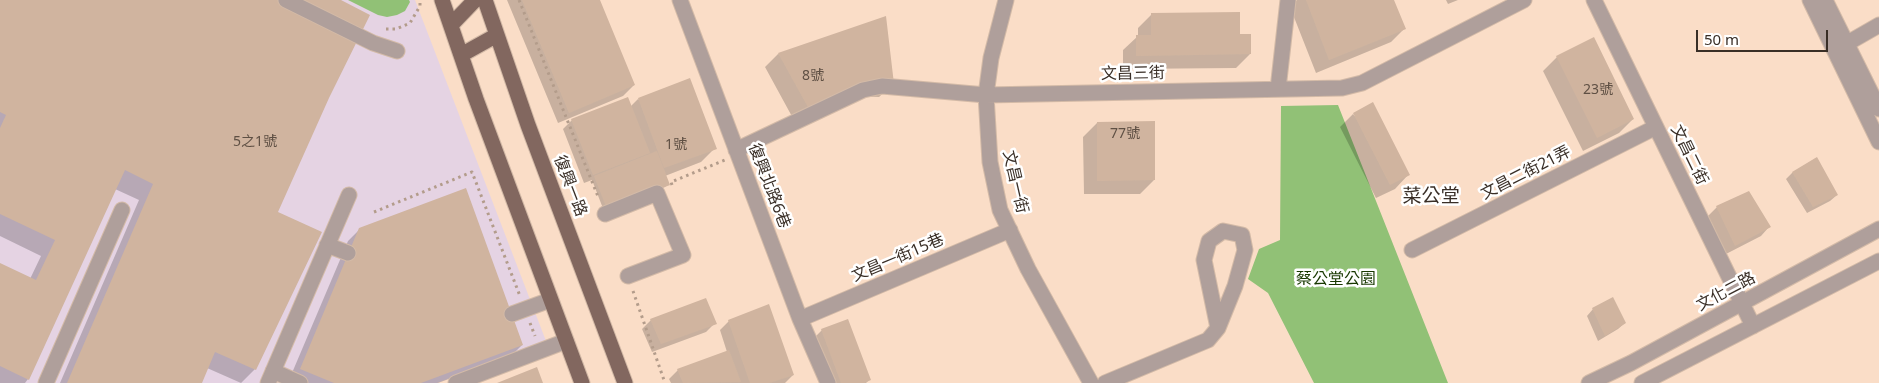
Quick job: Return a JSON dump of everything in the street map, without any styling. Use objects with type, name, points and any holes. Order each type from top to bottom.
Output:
[{"type":"main road","points":[[442,0],[550,300],[582,383]]},
{"type":"main road","points":[[451,24],[475,0]]},
{"type":"main road","name":"復興一路","points":[[485,0],[528,125],[625,383]]},
{"type":"main road","points":[[461,56],[497,35]]},
{"type":"street","points":[[286,0],[373,43],[397,51]]},
{"type":"street","name":"復興北路6巷","points":[[680,0],[800,319],[828,383]]},
{"type":"street","name":"文昌一街","points":[[1006,0],[991,58],[986,95],[990,162],[1000,210],[1028,269],[1091,383]]},
{"type":"street","points":[[1278,88],[1288,0]]},
{"type":"street","name":"文昌三街","points":[[737,152],[863,90],[882,86],[986,95],[1342,88],[1362,83],[1524,0]]},
{"type":"street","name":"文昌二街","points":[[1594,0],[1753,326]]},
{"type":"street","points":[[1810,0],[1841,46],[1879,109]]},
{"type":"street","points":[[1825,0],[1879,142]]},
{"type":"street","points":[[1841,46],[1879,25]]},
{"type":"street","name":"文昌二街21弄","points":[[1412,250],[1656,127]]},
{"type":"street","points":[[605,214],[657,192],[683,255],[628,276]]},
{"type":"street","points":[[300,383],[270,377],[349,195]]},
{"type":"street","points":[[46,383],[122,210]]},
{"type":"street","name":"文化二路","points":[[1589,383],[1631,363],[1879,229]]},
{"type":"street","name":"文昌一街15巷","points":[[800,319],[1010,230]]},
{"type":"street","points":[[1105,383],[1208,340],[1218,328],[1235,286],[1245,250],[1242,235],[1223,231],[1209,241],[1204,260],[1218,328]]},
{"type":"street","points":[[327,245],[348,253]]},
{"type":"street","points":[[1631,363],[1641,383],[1879,262]]},
{"type":"street","points":[[518,312],[550,300]]},
{"type":"street","points":[[456,383],[566,341]]},
{"type":"path","points":[[381,30],[396,30],[410,23],[420,6],[420,0]]},
{"type":"path","points":[[519,0],[599,199]]},
{"type":"path","points":[[657,192],[673,186],[672,182],[737,152]]},
{"type":"path","points":[[374,212],[472,172],[518,312],[541,351]]},
{"type":"path","points":[[628,276],[665,383]]},
{"type":"shaded area","points":[[0,0],[415,0],[546,341],[437,383],[0,383]]},
{"type":"green space","points":[[348,0],[409,0],[410,2],[405,11],[387,17],[378,15]]},
{"type":"green space","name":"蔡公堂公園","points":[[1338,105],[1448,383],[1314,383],[1268,293],[1248,279],[1259,249],[1280,240],[1281,106]]},
{"type":"building","points":[[0,0],[341,0],[370,15],[329,98],[278,212],[322,232],[256,370],[215,352],[202,383],[67,383],[153,184],[125,170],[29,380],[0,366],[0,263],[36,280],[55,240],[0,214],[0,128],[6,115],[0,112]]},
{"type":"building","points":[[522,0],[600,0],[635,85],[569,113]]},
{"type":"building","points":[[1306,0],[1394,0],[1406,29],[1329,60]]},
{"type":"building","points":[[1240,12],[1240,34],[1251,34],[1251,54],[1136,56],[1136,35],[1151,35],[1151,13]]},
{"type":"building","points":[[886,16],[894,84],[809,109],[778,53]]},
{"type":"building","points":[[1594,37],[1634,119],[1597,138],[1556,56]]},
{"type":"building","points":[[690,78],[717,149],[664,168],[638,98]]},
{"type":"building","points":[[628,97],[650,153],[593,175],[571,119]]},
{"type":"building","points":[[1373,102],[1410,175],[1390,185],[1353,113]]},
{"type":"building","points":[[1155,121],[1155,180],[1097,181],[1097,122]]},
{"type":"building","points":[[657,151],[670,185],[607,209],[594,176]]},
{"type":"building","points":[[1817,157],[1838,195],[1813,207],[1792,172]]},
{"type":"building","points":[[466,188],[523,345],[421,383],[334,383],[300,369],[359,228]]},
{"type":"building","points":[[1749,191],[1771,227],[1735,246],[1716,206]]},
{"type":"building","points":[[1613,297],[1626,323],[1605,336],[1592,308]]},
{"type":"building","points":[[706,298],[717,324],[661,344],[650,319]]},
{"type":"building","points":[[769,304],[794,375],[769,383],[750,383],[728,320]]},
{"type":"building","points":[[848,319],[871,380],[864,383],[841,383],[821,329]]},
{"type":"building","points":[[729,350],[741,382],[683,383],[677,369]]},
{"type":"building","points":[[537,367],[543,383],[497,383]]},
{"type":"district","name":"菜公堂","points":[[1431,197]]}]
